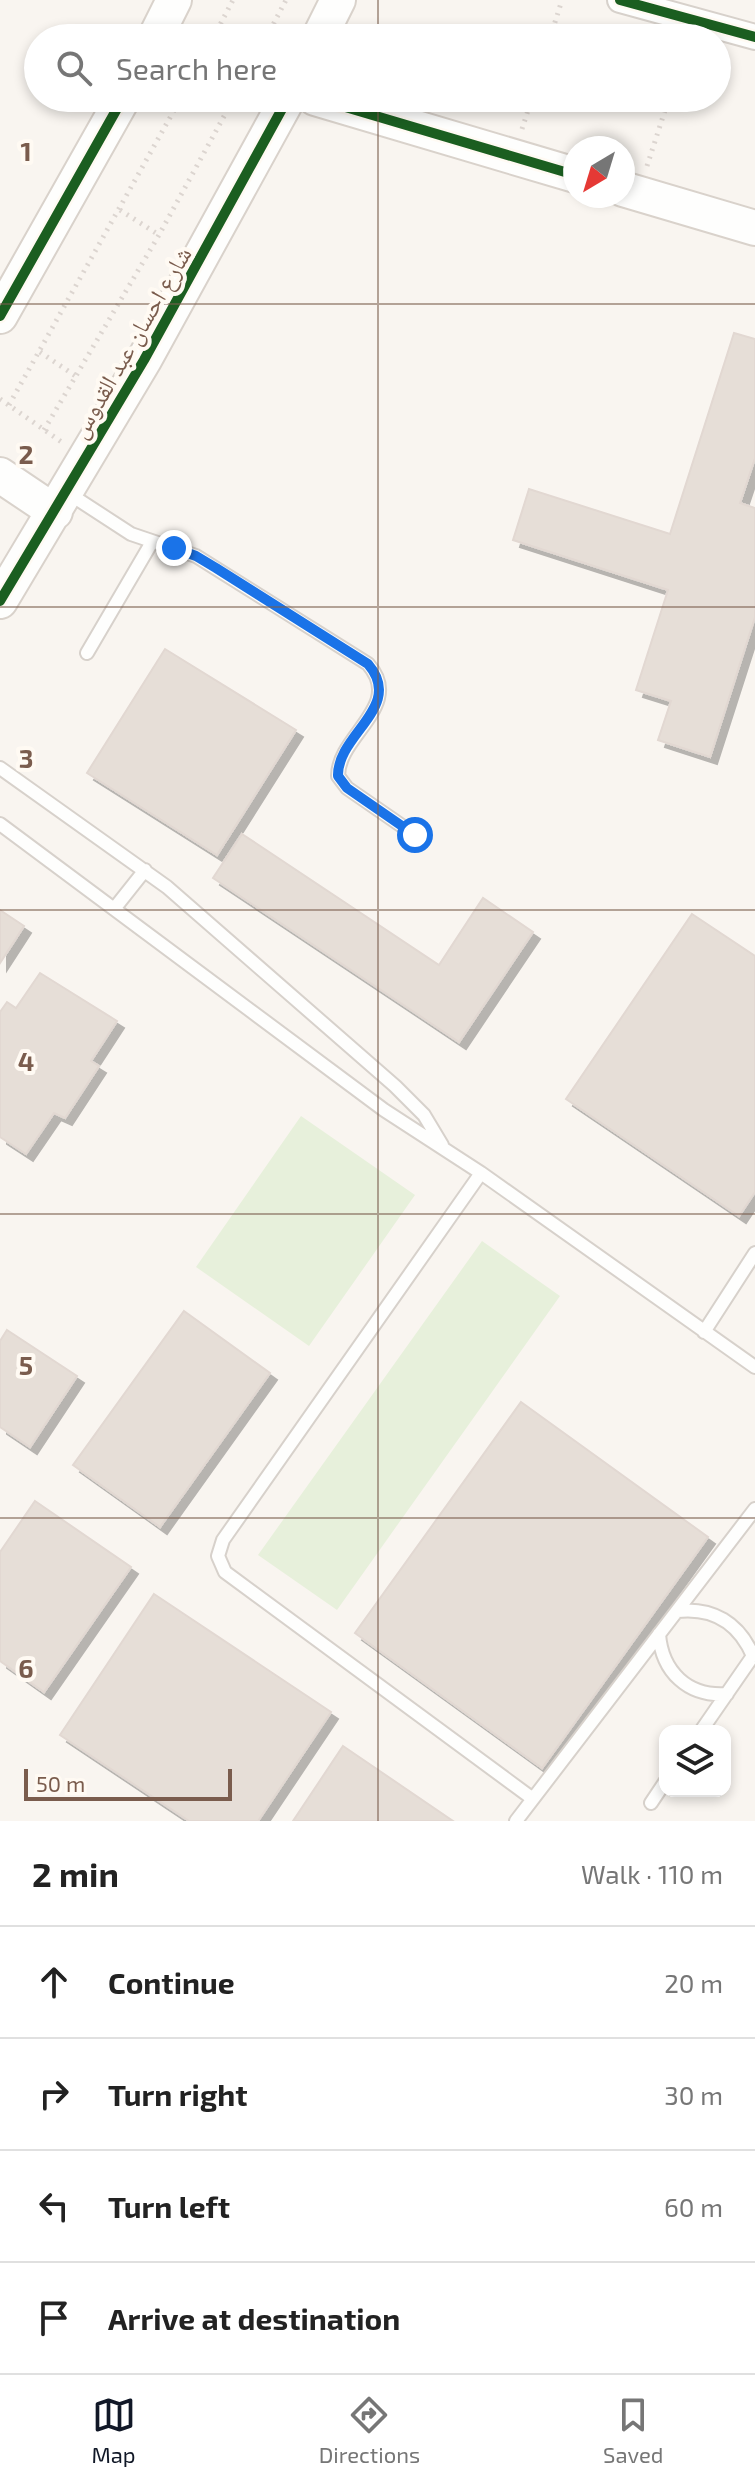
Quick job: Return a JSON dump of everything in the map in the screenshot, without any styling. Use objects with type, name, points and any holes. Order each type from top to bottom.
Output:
[{"type":"street","points":[[162,24],[174,0]]},
{"type":"street","points":[[326,24],[338,0]]},
{"type":"street","points":[[620,0],[708,24]]},
{"type":"street","points":[[731,30],[755,37]]},
{"type":"street","points":[[0,316],[115,112]]},
{"type":"street","name":"شارع احسان عبد القدوس","points":[[0,601],[86,460],[280,112]]},
{"type":"street","points":[[362,112],[563,171]]},
{"type":"street","points":[[635,192],[755,228]]},
{"type":"street","points":[[0,475],[61,502]]},
{"type":"lane","points":[[61,502],[131,534],[196,556],[368,664],[379,680],[380,696],[340,763],[338,776],[347,788],[415,835]]},
{"type":"lane","points":[[87,653],[152,542]]},
{"type":"lane","points":[[0,768],[145,870],[395,1086],[424,1115],[444,1148]]},
{"type":"lane","points":[[0,824],[384,1110],[481,1173],[755,1367]]},
{"type":"lane","points":[[114,909],[145,870]]},
{"type":"lane","points":[[481,1173],[223,1540],[218,1556],[225,1572],[533,1799]]},
{"type":"lane","points":[[704,1332],[755,1253]]},
{"type":"lane","points":[[516,1821],[755,1509]]},
{"type":"lane","points":[[677,1611],[704,1611],[729,1622],[754,1655],[705,1725]]},
{"type":"lane","points":[[659,1634],[664,1659],[679,1680],[701,1692],[727,1694]]},
{"type":"lane","points":[[651,1803],[659,1791]]},
{"type":"path","points":[[220,24],[233,0]]},
{"type":"path","points":[[273,24],[286,0]]},
{"type":"path","points":[[554,24],[562,0]]},
{"type":"path","points":[[9,405],[173,112]]},
{"type":"path","points":[[44,430],[159,235],[225,112]]},
{"type":"path","points":[[635,179],[663,112]]},
{"type":"path","points":[[120,210],[159,235]]},
{"type":"path","points":[[40,352],[77,377]]},
{"type":"path","points":[[0,399],[86,460]]},
{"type":"green space","points":[[301,1116],[415,1195],[309,1346],[196,1267]]},
{"type":"green space","points":[[482,1241],[560,1296],[337,1610],[258,1555]]},
{"type":"building","points":[[734,333],[755,339],[755,458],[740,503],[755,508],[755,617],[710,757],[658,740],[671,701],[636,690],[668,590],[513,540],[529,489],[670,534]]},
{"type":"building","points":[[165,649],[296,730],[217,855],[87,773]]},
{"type":"building","points":[[242,834],[439,965],[483,898],[533,932],[459,1042],[213,878]]},
{"type":"building","points":[[0,910],[24,926],[0,963]]},
{"type":"building","points":[[692,914],[755,956],[755,1192],[739,1216],[566,1099]]},
{"type":"building","points":[[40,973],[117,1021],[91,1061],[99,1066],[65,1118],[54,1113],[26,1154],[0,1137],[0,1012],[7,1002],[16,1008]]},
{"type":"building","points":[[184,1311],[270,1373],[160,1527],[73,1465]]},
{"type":"building","points":[[7,1330],[77,1376],[30,1447],[0,1427],[0,1341]]},
{"type":"building","points":[[521,1402],[708,1537],[542,1768],[355,1633]]},
{"type":"building","points":[[35,1501],[131,1567],[44,1692],[0,1661],[0,1552]]},
{"type":"building","points":[[154,1594],[331,1712],[258,1821],[189,1821],[60,1735]]},
{"type":"building","points":[[343,1746],[453,1821],[293,1821]]},
{"type":"cycle path","points":[[620,0],[708,24]]},
{"type":"cycle path","points":[[731,30],[755,37]]},
{"type":"cycle path","points":[[0,316],[115,112]]},
{"type":"cycle path","points":[[0,601],[144,360],[280,112]]},
{"type":"cycle path","points":[[362,112],[563,171]]},
{"type":"route","points":[[174,548],[216,568],[368,664],[375,672],[381,688],[380,696],[340,763],[338,776],[347,788],[415,835]]}]
